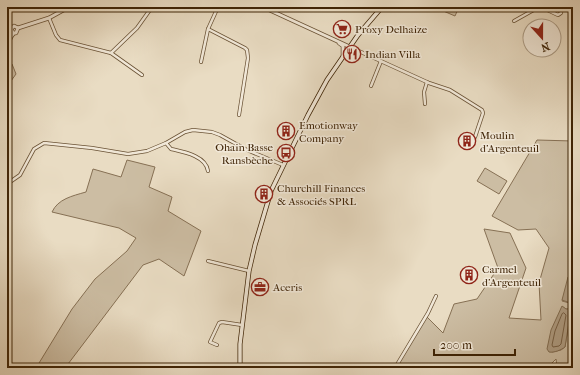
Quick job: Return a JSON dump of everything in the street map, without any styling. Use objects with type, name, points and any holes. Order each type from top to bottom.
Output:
[{"type":"main road","points":[[240,368],[240,344],[249,271],[266,205],[283,166],[323,87],[358,35],[382,7]]},
{"type":"street","points":[[7,30],[14,26],[18,28],[49,18],[68,7]]},
{"type":"street","points":[[111,53],[137,28],[152,7]]},
{"type":"street","points":[[201,62],[208,29],[218,7]]},
{"type":"street","points":[[263,7],[338,41],[346,48],[350,47],[427,82],[450,90],[483,111],[475,136]]},
{"type":"street","points":[[514,22],[540,7],[558,15],[561,13],[562,7]]},
{"type":"street","points":[[49,18],[57,38],[60,40],[111,53],[142,75]]},
{"type":"street","points":[[7,43],[14,33],[18,32],[18,28]]},
{"type":"street","points":[[11,29],[14,33]]},
{"type":"street","points":[[208,29],[247,50],[248,58],[239,115]]},
{"type":"street","points":[[343,45],[352,41],[358,35]]},
{"type":"street","points":[[343,45],[344,56]]},
{"type":"street","points":[[371,86],[382,61]]},
{"type":"street","points":[[425,104],[424,92],[427,82]]},
{"type":"street","points":[[7,184],[20,175],[34,150],[44,143],[92,148],[128,154],[143,152],[166,143],[189,130],[212,132],[227,138],[246,150],[283,166]]},
{"type":"street","points":[[166,143],[171,149],[180,150],[203,161],[207,166],[208,171]]},
{"type":"street","points":[[208,261],[249,271]]},
{"type":"street","points":[[395,368],[428,313],[436,296]]},
{"type":"street","points":[[217,345],[210,342],[219,323],[222,322],[242,325]]},
{"type":"shaded area","points":[[434,7],[459,7],[455,16]]},
{"type":"shaded area","points":[[7,63],[12,64],[16,74],[11,81],[11,92],[7,108]]},
{"type":"shaded area","points":[[537,140],[573,141],[573,253],[569,258],[573,264],[573,276],[562,301],[573,304],[573,310],[563,307],[552,352],[561,350],[565,347],[570,316],[573,311],[573,368],[557,368],[556,359],[547,368],[394,368],[426,316],[443,333],[454,304],[477,299],[498,268],[484,229],[510,233],[526,268],[509,318],[541,320],[539,283],[549,248],[536,229],[518,230],[492,216]]},
{"type":"shaded area","points":[[127,160],[155,167],[149,187],[172,197],[168,211],[201,231],[184,276],[159,259],[143,265],[65,368],[36,368],[72,309],[95,279],[127,251],[136,238],[119,228],[52,212],[62,201],[86,192],[93,169],[121,177]]},
{"type":"shaded area","points":[[485,168],[507,181],[499,194],[477,181]]},
{"type":"water","points":[[573,276],[573,304],[562,300],[568,277]]},
{"type":"water","points":[[562,306],[566,309],[573,310],[570,316],[565,347],[557,351],[549,352],[547,349],[551,330]]},
{"type":"waterway","points":[[7,13],[9,7]]},
{"type":"waterway","points":[[7,51],[12,39]]},
{"type":"place","name":"Proxy Delhaize","points":[[342,29]]},
{"type":"place","name":"Indian Villa","points":[[352,54]]},
{"type":"place","name":"Emotionway Company","points":[[286,131]]},
{"type":"place","name":"Moulin d'Argenteuil","points":[[467,141]]},
{"type":"place","name":"Ohain Basse Ransbèche","points":[[286,153]]},
{"type":"place","name":"Churchill Finances & Associés SPRL","points":[[264,194]]},
{"type":"place","name":"Carmel d'Argenteuil","points":[[469,275]]},
{"type":"place","name":"Aceris","points":[[260,287]]}]
